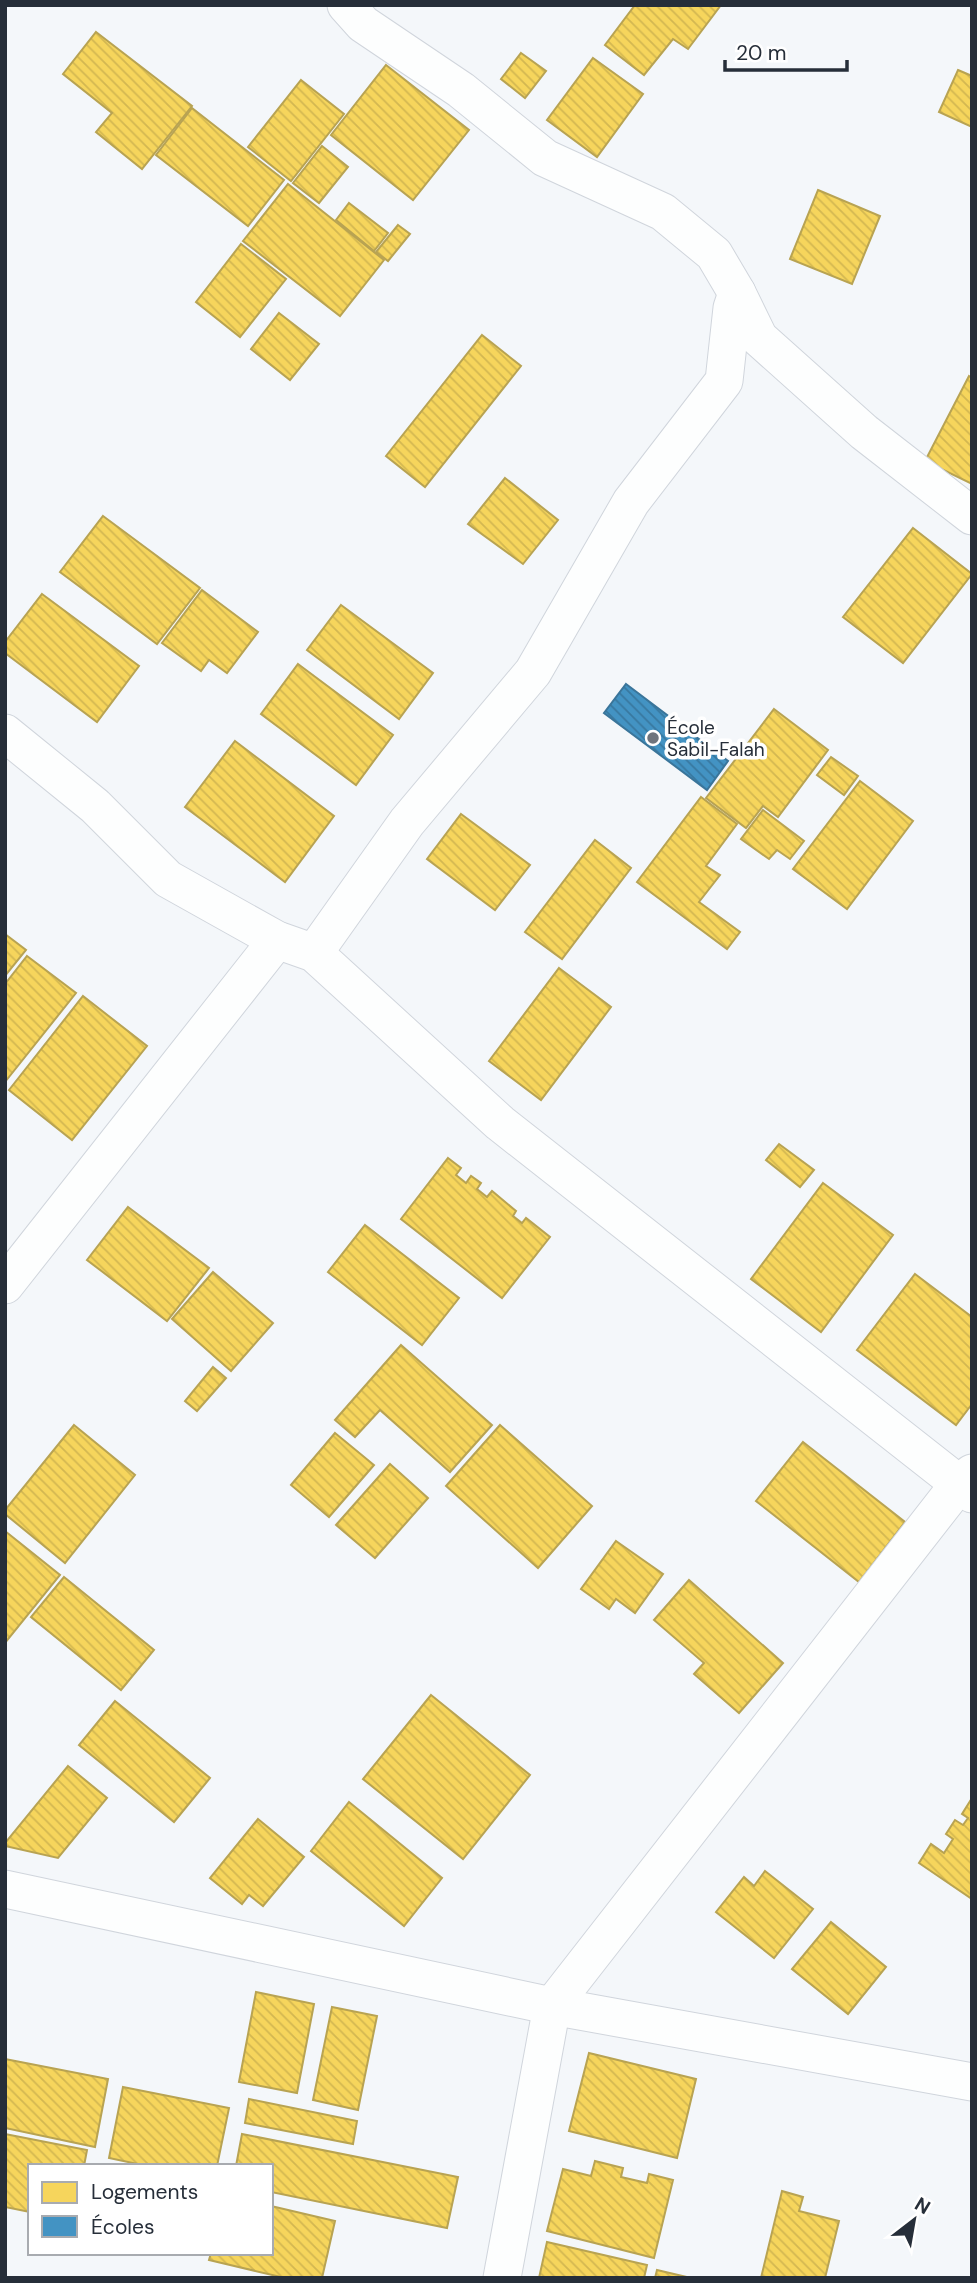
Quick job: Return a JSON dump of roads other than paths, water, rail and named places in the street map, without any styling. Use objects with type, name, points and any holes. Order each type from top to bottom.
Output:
[{"type":"street","points":[[346,5],[363,24],[461,90],[545,158],[663,212],[714,254],[759,338],[864,432],[972,516]]},
{"type":"street","points":[[314,953],[407,822],[533,672],[631,502],[724,381],[737,293]]},
{"type":"street","points":[[5,733],[95,806],[169,879],[277,940],[314,953],[500,1123],[967,1483],[552,2006],[502,2278]]},
{"type":"street","points":[[5,1285],[277,940]]},
{"type":"street","points":[[5,1889],[552,2006],[972,2082]]},
{"type":"place","name":"École Sabil-Falah","points":[[653,738]]}]
